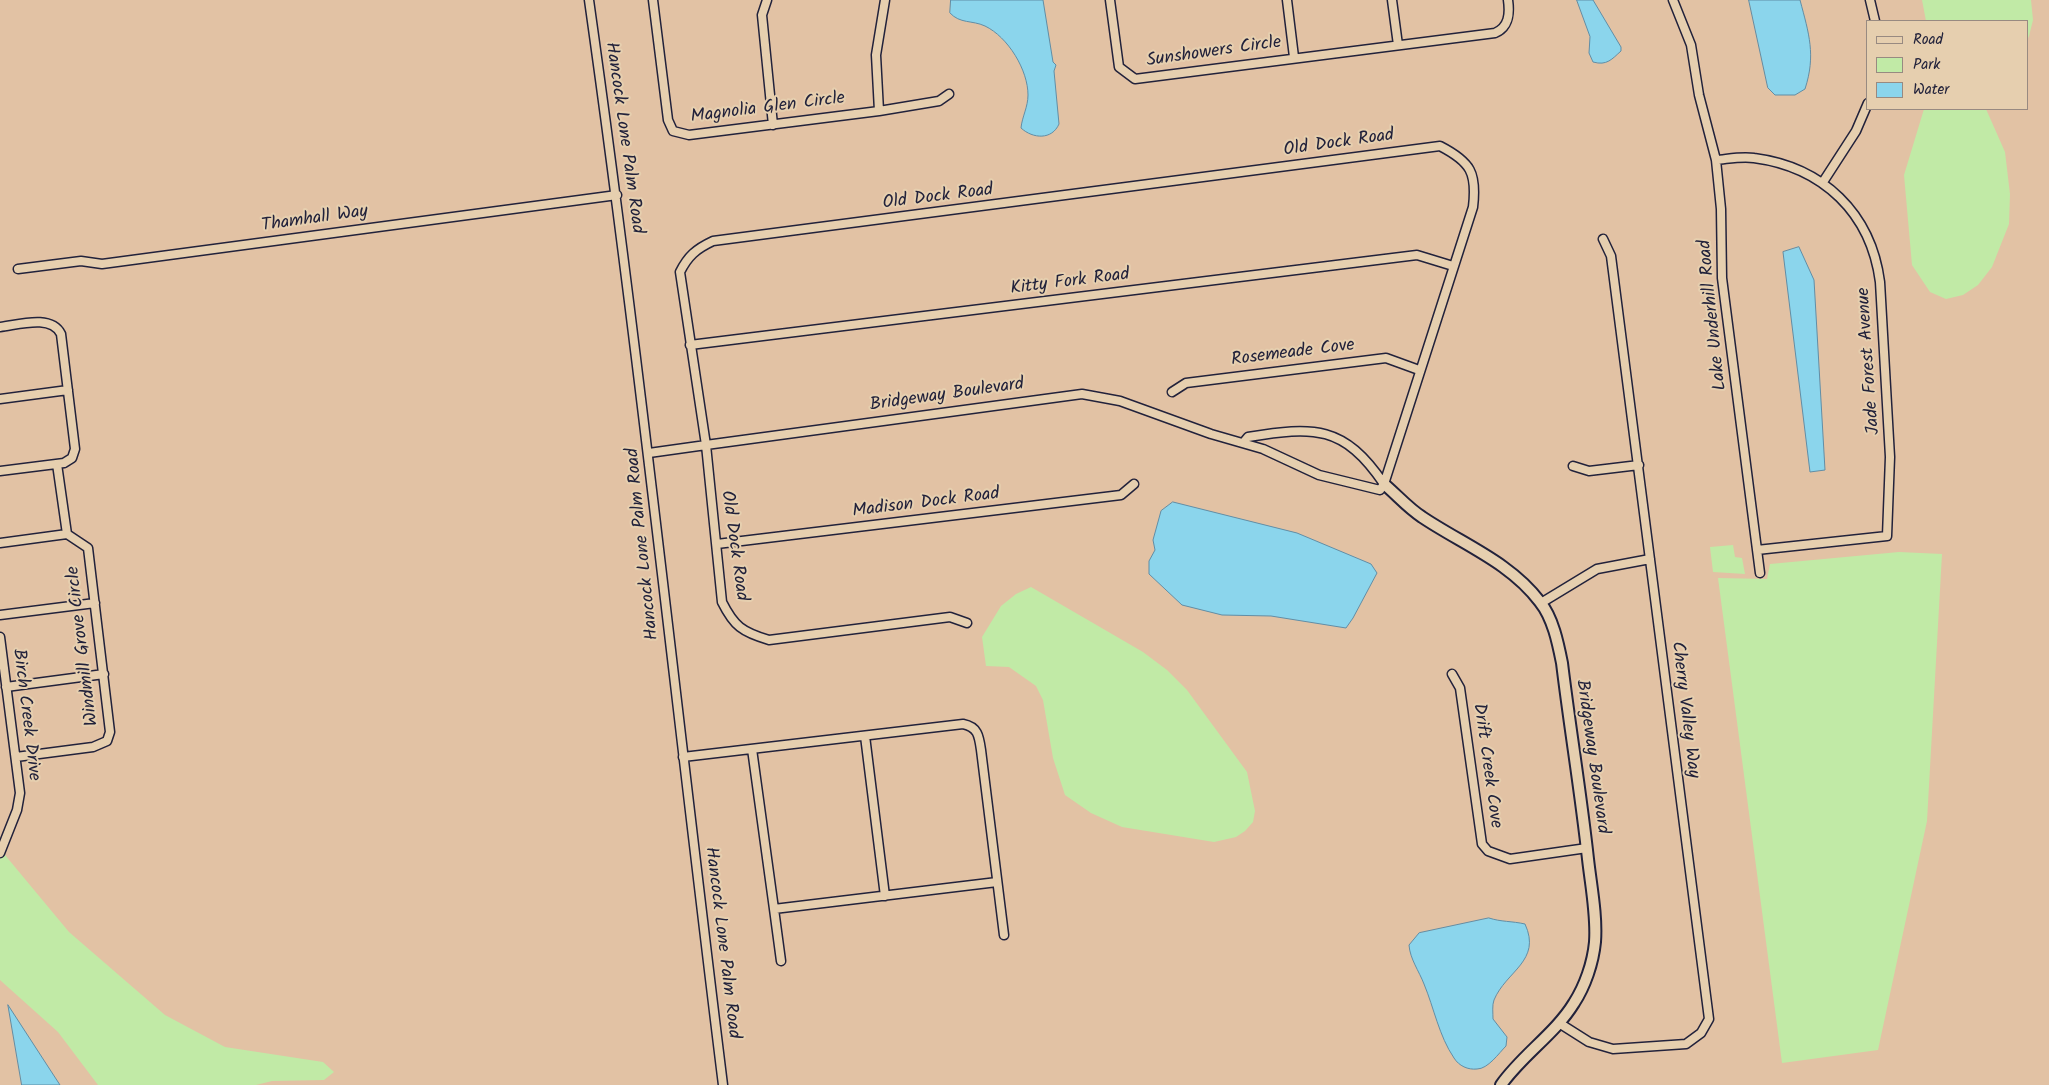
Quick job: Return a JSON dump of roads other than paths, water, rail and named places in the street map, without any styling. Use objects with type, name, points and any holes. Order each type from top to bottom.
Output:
[{"type":"street","name":"Hancock Lone Palm Road","points":[[589,0],[617,195],[649,453],[683,757],[723,1085]]},
{"type":"street","name":"Magnolia Glen Circle","points":[[653,0],[668,120],[673,131],[689,135],[879,111],[939,101],[949,94]]},
{"type":"street","points":[[767,0],[762,15],[773,124]]},
{"type":"street","points":[[879,111],[876,55],[885,0]]},
{"type":"street","name":"Sunshowers Circle","points":[[1110,0],[1119,67],[1135,78],[1498,32],[1504,26],[1509,16],[1508,0]]},
{"type":"street","name":"Sunshowers Circle","points":[[1287,0],[1294,58]]},
{"type":"street","points":[[1392,0],[1398,44]]},
{"type":"street","name":"Lake Underhill Road","points":[[1673,0],[1691,45],[1699,95],[1716,160],[1721,209],[1722,278],[1760,573]]},
{"type":"street","points":[[1870,0],[1875,20]]},
{"type":"street","points":[[1823,182],[1856,131],[1866,108]]},
{"type":"street","name":"Old Dock Road","points":[[966,623],[950,617],[769,640],[750,634],[732,622],[722,602],[706,445],[680,272],[687,257],[700,247],[712,241],[1440,146],[1457,155],[1472,170],[1476,184],[1473,207],[1419,370],[1384,484]]},
{"type":"street","name":"Jade Forest Avenue","points":[[1716,160],[1753,157],[1786,165],[1823,182],[1850,208],[1864,229],[1875,256],[1879,275],[1890,457],[1887,536],[1757,550]]},
{"type":"street","name":"Thamhall Way","points":[[18,269],[81,261],[102,264],[617,195]]},
{"type":"street","name":"Cherry Valley Way","points":[[1559,1023],[1589,1042],[1613,1049],[1686,1044],[1701,1033],[1708,1019],[1611,256],[1603,239]]},
{"type":"street","name":"Kitty Fork Road","points":[[690,345],[1417,255],[1453,266]]},
{"type":"street","points":[[0,328],[43,322],[59,330],[68,390],[74,454],[68,461],[57,464],[0,471]]},
{"type":"street","name":"Rosemeade Cove","points":[[1172,392],[1186,383],[1386,358],[1419,370]]},
{"type":"street","points":[[0,399],[68,390]]},
{"type":"street","name":"Bridgeway Boulevard","points":[[649,453],[1082,394],[1120,401],[1263,449],[1319,475],[1359,487],[1380,490],[1384,484]]},
{"type":"street","name":"Bridgeway Boulevard","points":[[1242,443],[1248,437],[1283,431],[1309,430],[1332,436],[1345,442],[1359,452],[1371,464],[1384,484],[1420,516],[1510,572],[1541,603],[1557,641],[1562,663],[1587,848],[1596,928],[1595,944],[1584,984],[1574,1003],[1559,1023],[1512,1070],[1501,1085]]},
{"type":"street","points":[[0,543],[67,534],[57,464]]},
{"type":"street","points":[[1573,466],[1589,471],[1639,466]]},
{"type":"street","name":"Madison Dock Road","points":[[717,544],[1121,494],[1134,484]]},
{"type":"street","name":"Windmill Grove Circle","points":[[16,757],[93,747],[107,741],[111,726],[88,548],[67,534]]},
{"type":"street","points":[[1541,603],[1597,569],[1650,559]]},
{"type":"street","points":[[0,615],[95,603]]},
{"type":"street","name":"Birch Creek Drive","points":[[0,637],[16,757],[19,804],[0,853]]},
{"type":"street","points":[[6,687],[104,674]]},
{"type":"street","name":"Drift Creek Cove","points":[[1452,674],[1460,688],[1482,844],[1488,851],[1510,859],[1587,848]]},
{"type":"street","points":[[683,757],[963,724],[972,726],[977,730],[1004,934]]},
{"type":"street","points":[[864,736],[886,896]]},
{"type":"street","points":[[752,749],[781,961]]},
{"type":"street","points":[[774,909],[997,882]]},
{"type":"water","points":[[951,0],[1043,0],[1053,62],[1056,65],[1054,71],[1059,124],[1052,133],[1036,136],[1021,128],[1028,95],[1025,75],[1015,55],[1009,46],[993,31],[980,24],[958,19],[950,13]]},
{"type":"water","points":[[1577,0],[1593,0],[1621,47],[1621,51],[1609,61],[1602,63],[1593,62],[1589,53],[1590,37]]},
{"type":"water","points":[[1749,0],[1800,0],[1811,55],[1805,89],[1795,95],[1775,95],[1768,88]]},
{"type":"water","points":[[1799,247],[1814,280],[1825,470],[1810,472],[1783,252]]},
{"type":"water","points":[[1173,502],[1297,533],[1371,564],[1377,573],[1346,628],[1271,616],[1222,615],[1182,605],[1149,574],[1149,561],[1155,550],[1153,540],[1161,511]]},
{"type":"water","points":[[1489,918],[1525,924],[1529,937],[1529,947],[1526,957],[1499,990],[1493,1002],[1493,1019],[1507,1037],[1506,1046],[1485,1066],[1470,1069],[1458,1063],[1449,1049],[1413,960],[1409,945],[1419,933]]},
{"type":"water","points":[[8,1005],[60,1085],[22,1085]]}]
